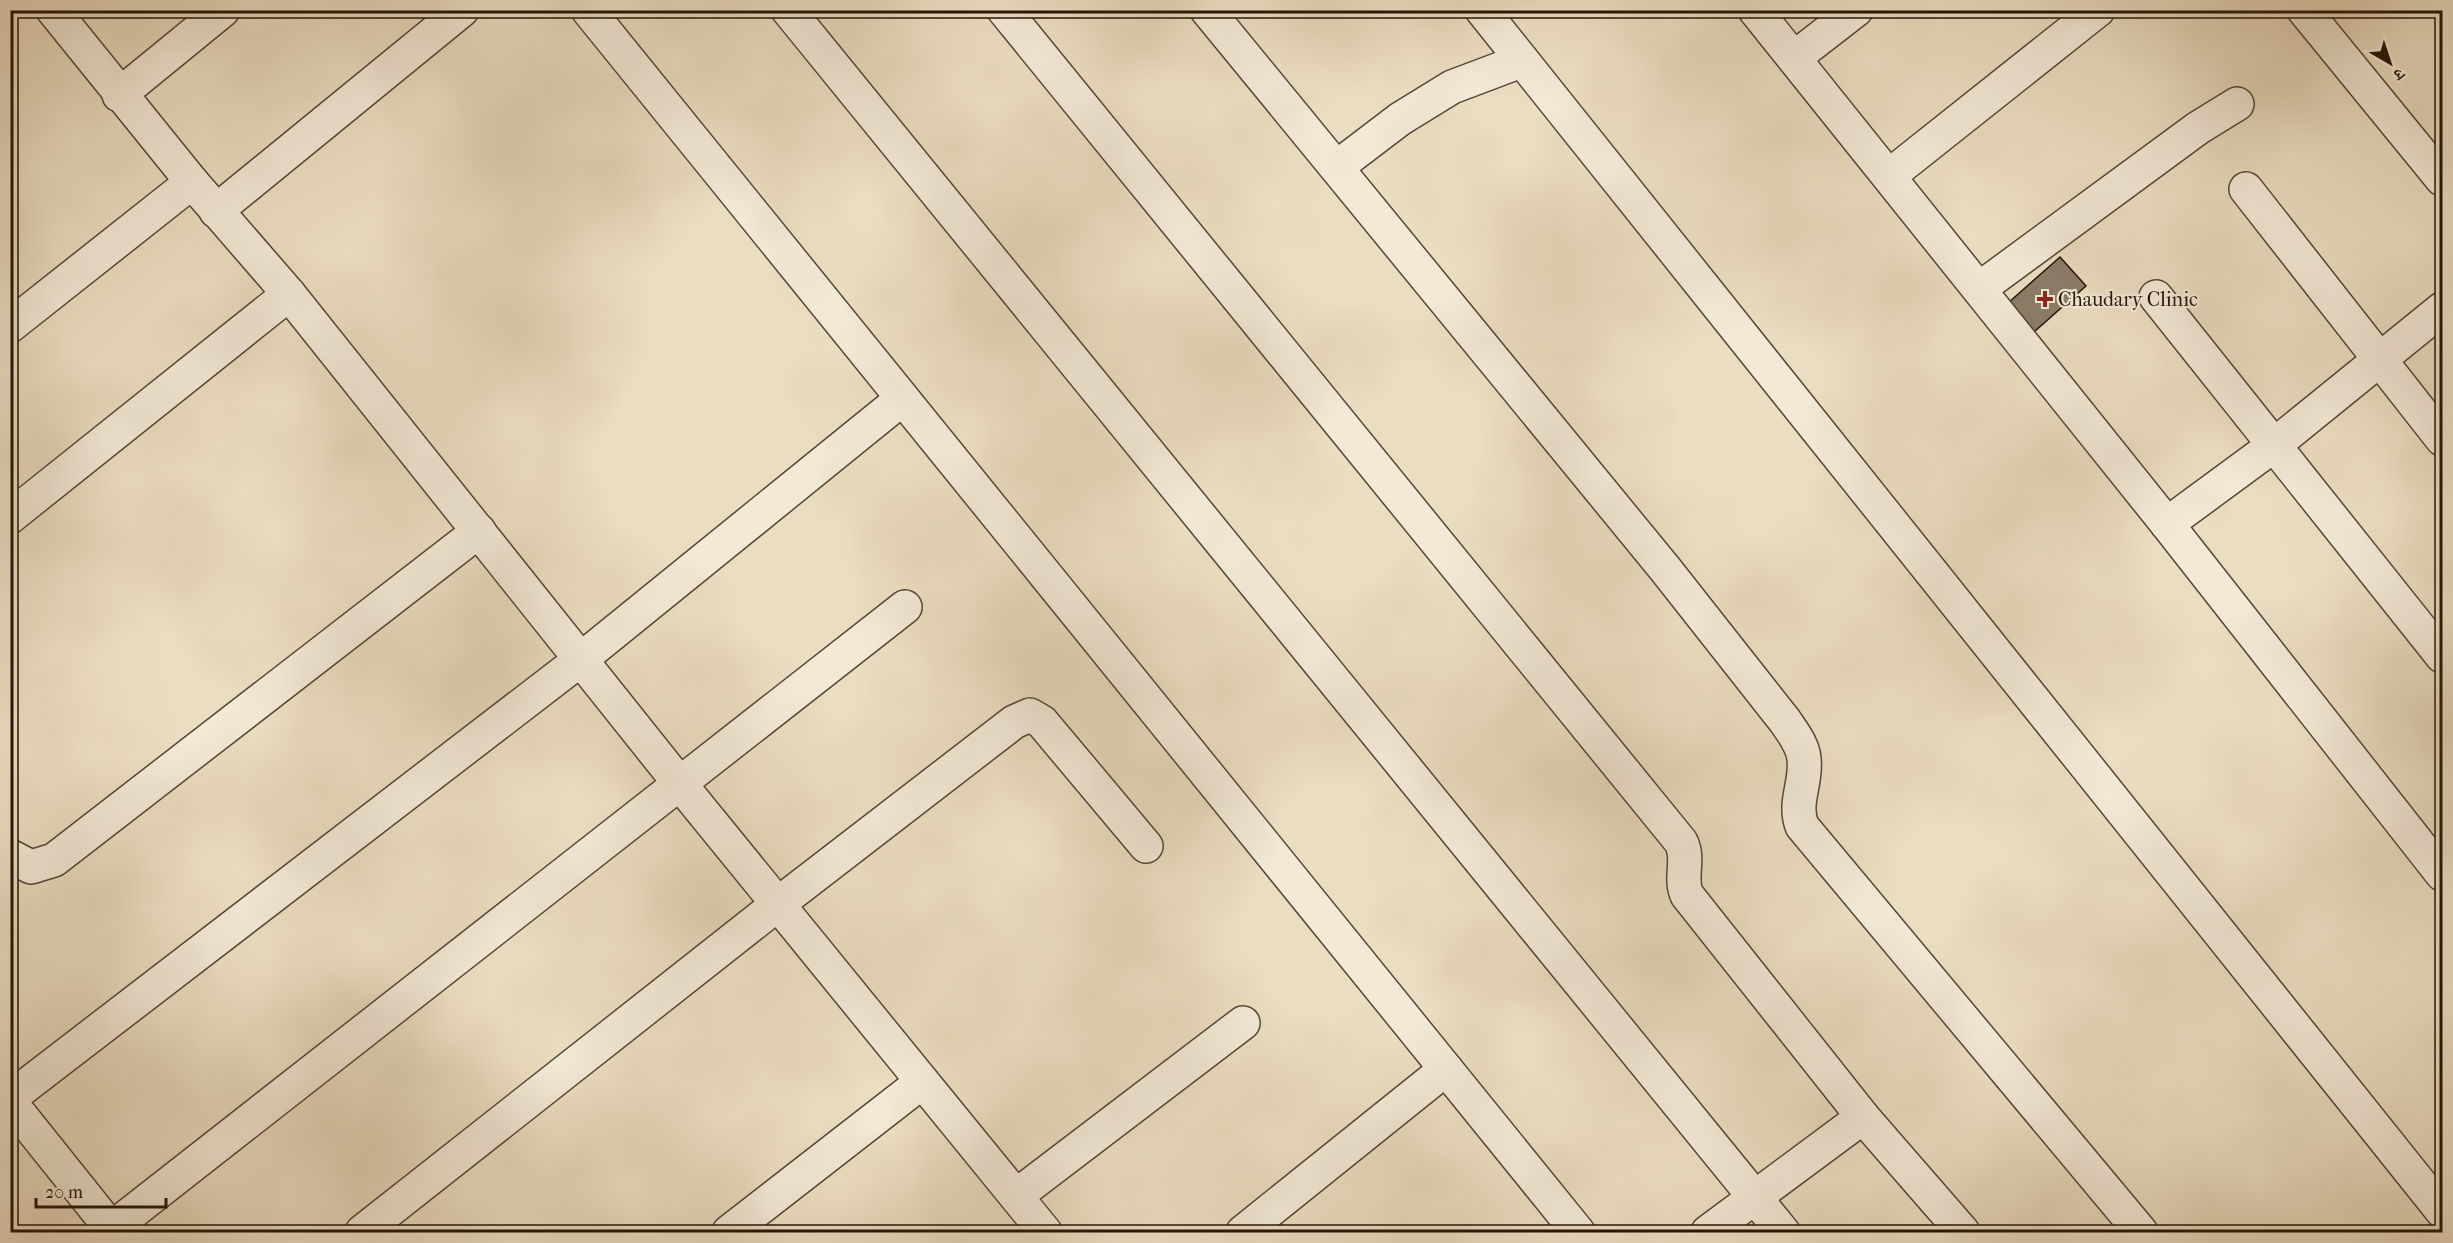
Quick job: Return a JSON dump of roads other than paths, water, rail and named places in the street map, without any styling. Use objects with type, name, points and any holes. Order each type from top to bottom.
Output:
[{"type":"street","points":[[53,10],[119,95],[289,294],[580,660],[1045,1233]]},
{"type":"street","points":[[119,95],[224,10]]},
{"type":"street","points":[[216,211],[462,10]]},
{"type":"street","points":[[588,10],[1578,1233]]},
{"type":"street","points":[[788,10],[1783,1233]]},
{"type":"street","points":[[1004,10],[1680,842],[1685,855],[1683,886],[1687,895],[1863,1117],[1964,1233]]},
{"type":"street","points":[[1207,10],[1337,167],[1785,721],[1800,744],[1804,758],[1798,802],[1798,814],[1802,826],[2141,1233]]},
{"type":"street","points":[[1482,10],[2442,1211]]},
{"type":"street","points":[[1755,10],[2167,524],[2442,874]]},
{"type":"street","points":[[1794,58],[1856,10]]},
{"type":"street","points":[[1889,176],[2098,10]]},
{"type":"street","points":[[2304,10],[2442,179]]},
{"type":"street","points":[[1337,167],[1400,119],[1452,87],[1521,61]]},
{"type":"street","points":[[1979,289],[2198,128],[2237,104]]},
{"type":"street","points":[[10,326],[192,182]]},
{"type":"street","points":[[2246,189],[2442,439]]},
{"type":"street","points":[[10,517],[289,294]]},
{"type":"street","points":[[2156,297],[2442,656]]},
{"type":"street","points":[[2167,524],[2273,446],[2442,309]]},
{"type":"street","points":[[902,399],[580,660],[10,1100],[112,1231],[905,607]]},
{"type":"street","points":[[10,856],[31,867],[54,860],[479,531]]},
{"type":"street","points":[[362,1233],[778,904],[1014,722],[1030,715],[1042,722],[1146,846]]},
{"type":"street","points":[[1016,1196],[1243,1023]]},
{"type":"street","points":[[1242,1233],[1446,1069]]},
{"type":"street","points":[[729,1233],[922,1082]]},
{"type":"street","points":[[1708,1233],[1754,1196],[1863,1117]]},
{"type":"street","points":[[2424,1233],[2442,1218]]},
{"type":"place","name":"Chaudary Clinic","points":[[2045,299]]}]
